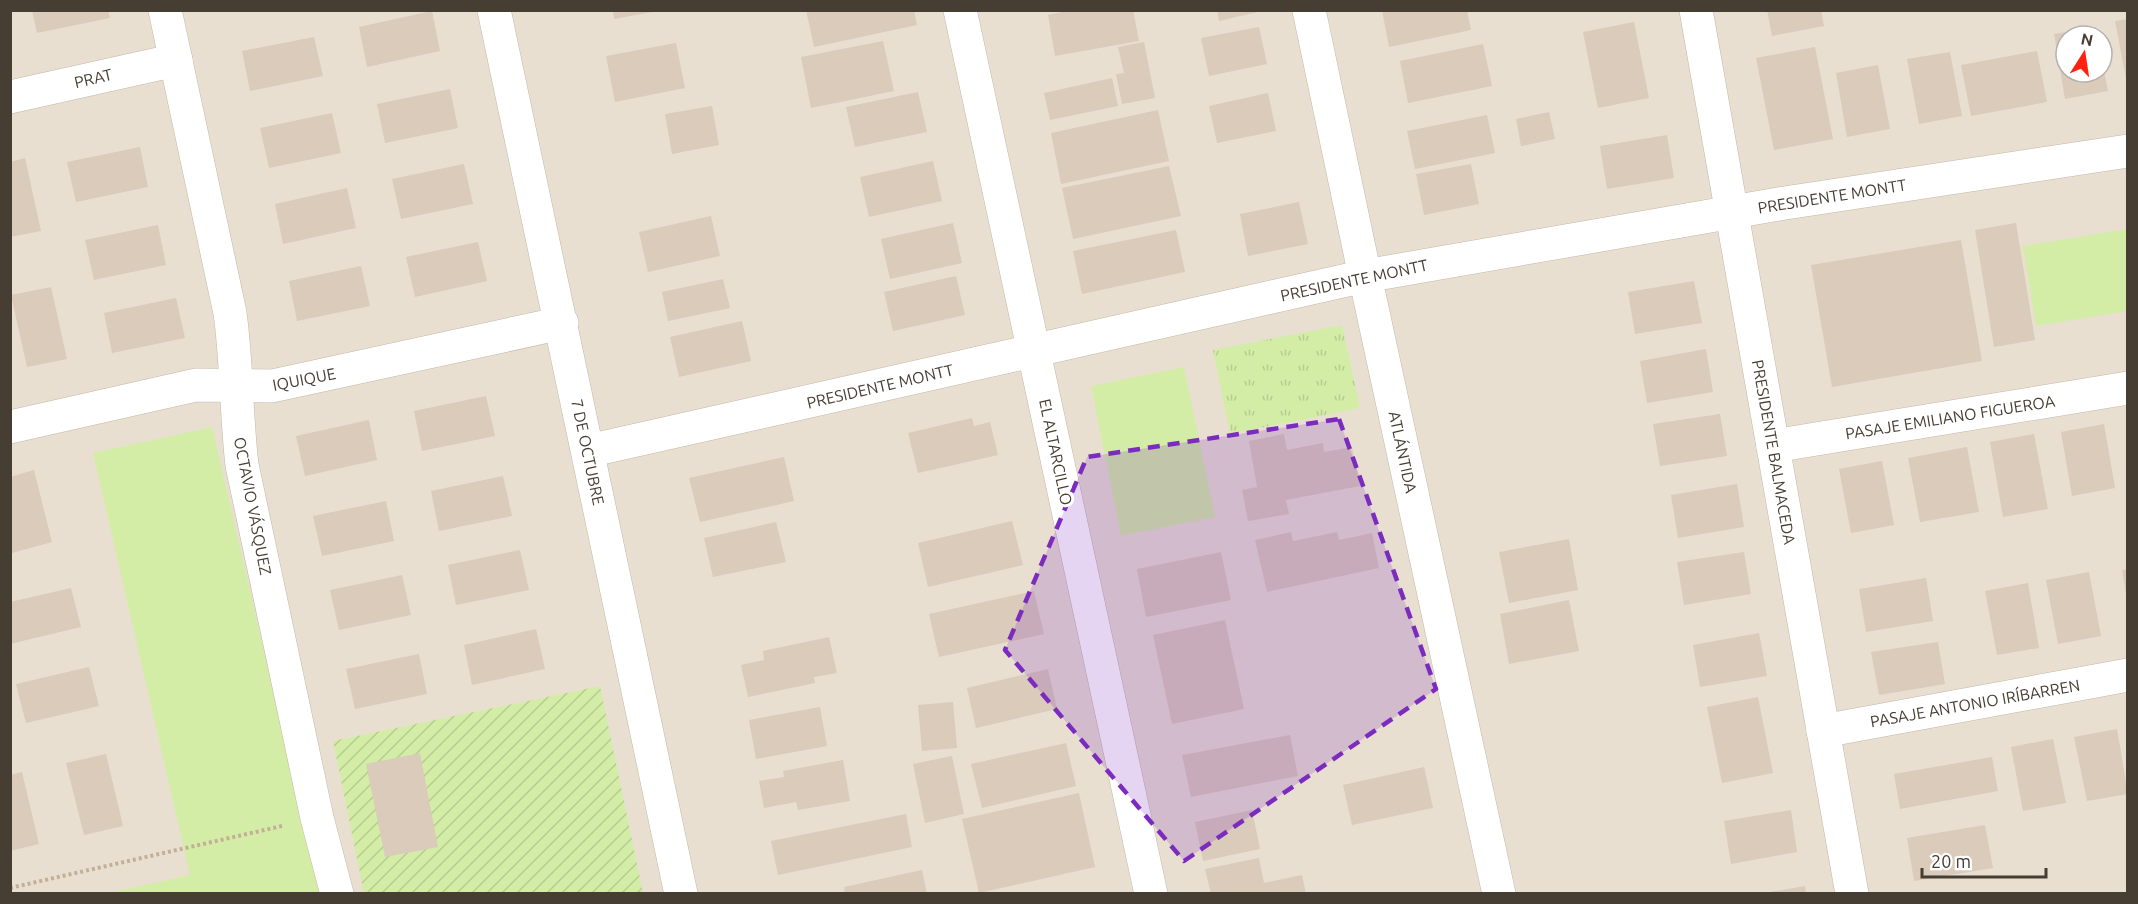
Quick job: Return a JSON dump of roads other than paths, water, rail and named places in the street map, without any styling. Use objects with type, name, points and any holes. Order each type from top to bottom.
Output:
[{"type":"street","name":"OCTAVIO VÁSQUEZ","points":[[165,10],[230,313],[238,386],[238,425],[242,465],[317,818],[337,894]]},
{"type":"street","name":"7 DE OCTUBRE","points":[[494,10],[681,894]]},
{"type":"street","name":"EL ALTARCILLO","points":[[960,10],[1151,894]]},
{"type":"street","name":"ATLÁNTIDA","points":[[1309,10],[1499,894]]},
{"type":"street","name":"PRESIDENTE BALMACEDA","points":[[1696,10],[1852,894]]},
{"type":"street","name":"PRAT","points":[[10,97],[176,60]]},
{"type":"street","name":"PRESIDENTE MONTT","points":[[588,452],[1365,276],[1731,212],[2127,151]]},
{"type":"street","name":"IQUIQUE","points":[[10,427],[196,385],[272,386],[562,323]]},
{"type":"street","name":"PASAJE EMILIANO FIGUEROA","points":[[1773,446],[2127,388]]},
{"type":"street","name":"PASAJE ANTONIO IRÍBARREN","points":[[1823,731],[2127,675]]}]
